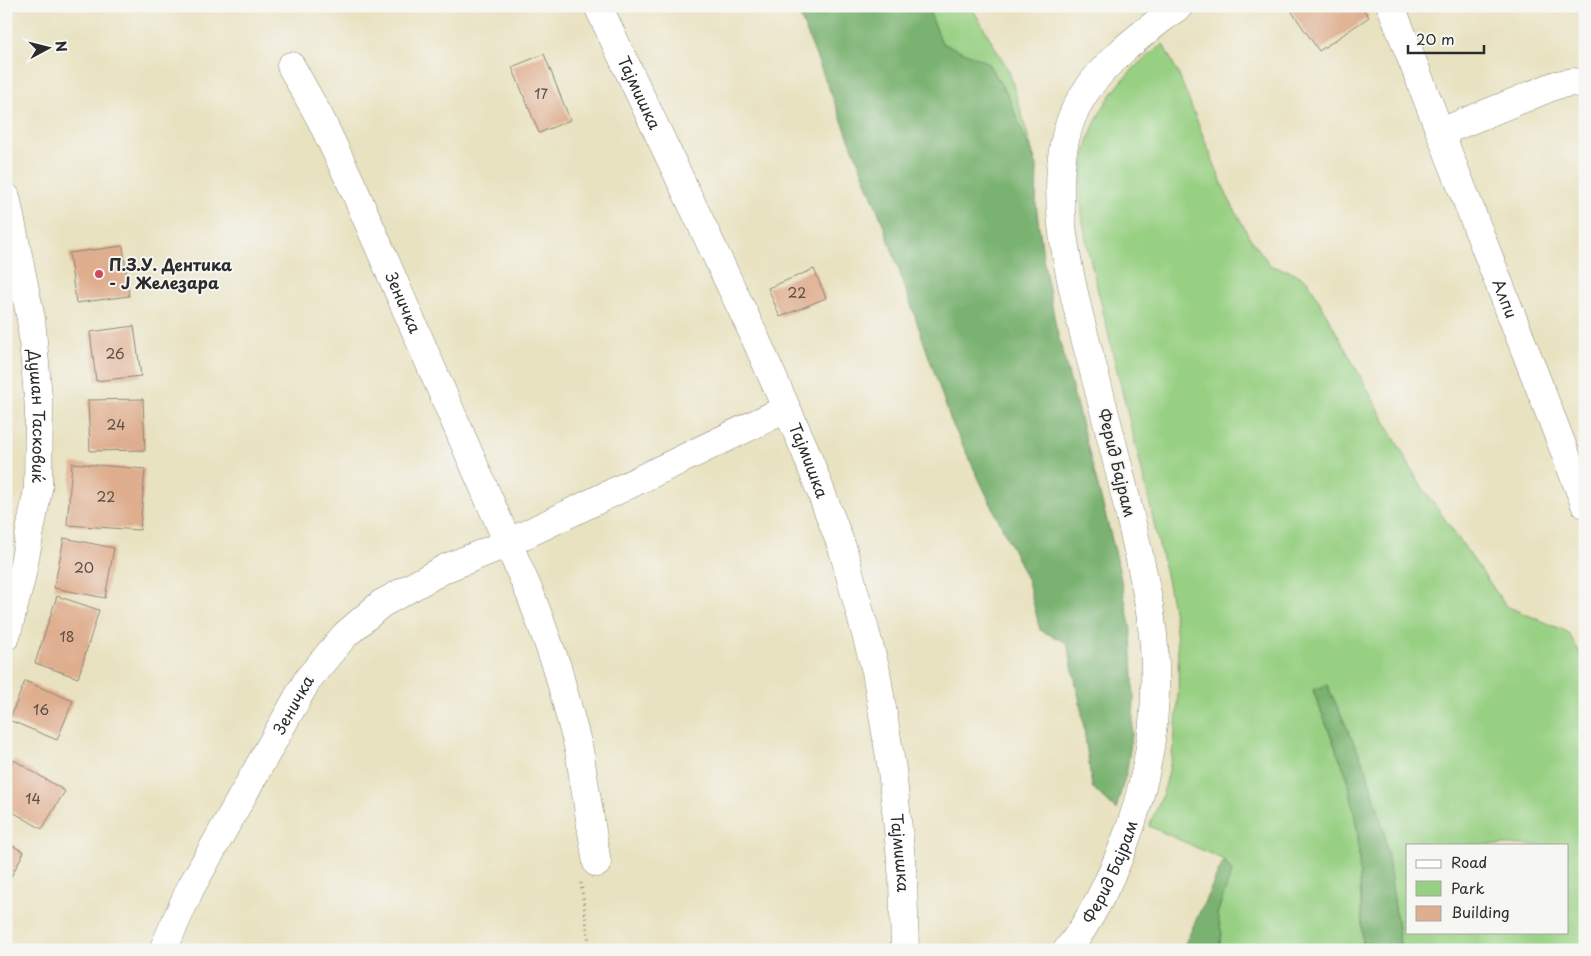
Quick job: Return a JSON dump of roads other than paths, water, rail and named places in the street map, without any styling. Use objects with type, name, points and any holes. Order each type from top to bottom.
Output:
[{"type":"street","name":"Тајмишка","points":[[598,6],[752,331],[805,450],[843,550],[876,671],[893,780],[903,879],[905,950]]},
{"type":"street","name":"Ферид Бајрам","points":[[1067,950],[1113,873],[1134,816],[1149,756],[1155,668],[1153,632],[1141,564],[1115,452],[1076,303],[1065,242],[1061,197],[1062,161],[1066,137],[1075,110],[1087,92],[1105,69],[1137,37],[1179,6]]},
{"type":"street","name":"Алпи","points":[[1390,6],[1577,462],[1585,504]]},
{"type":"street","name":"Зеничка","points":[[291,66],[320,118],[352,185],[531,596],[557,668],[579,750],[597,863]]},
{"type":"street","points":[[1441,132],[1556,85],[1574,82],[1585,85]]},
{"type":"street","name":"Душан Тасковиќ","points":[[6,197],[31,319],[39,408],[38,489],[21,579],[6,636]]},
{"type":"street","name":"Зеничка","points":[[163,950],[190,889],[308,679],[339,642],[381,604],[446,568],[508,543],[786,409]]},
{"type":"place","name":"П.З.У. Дентика - Ј Железара","points":[[99,274]]}]
